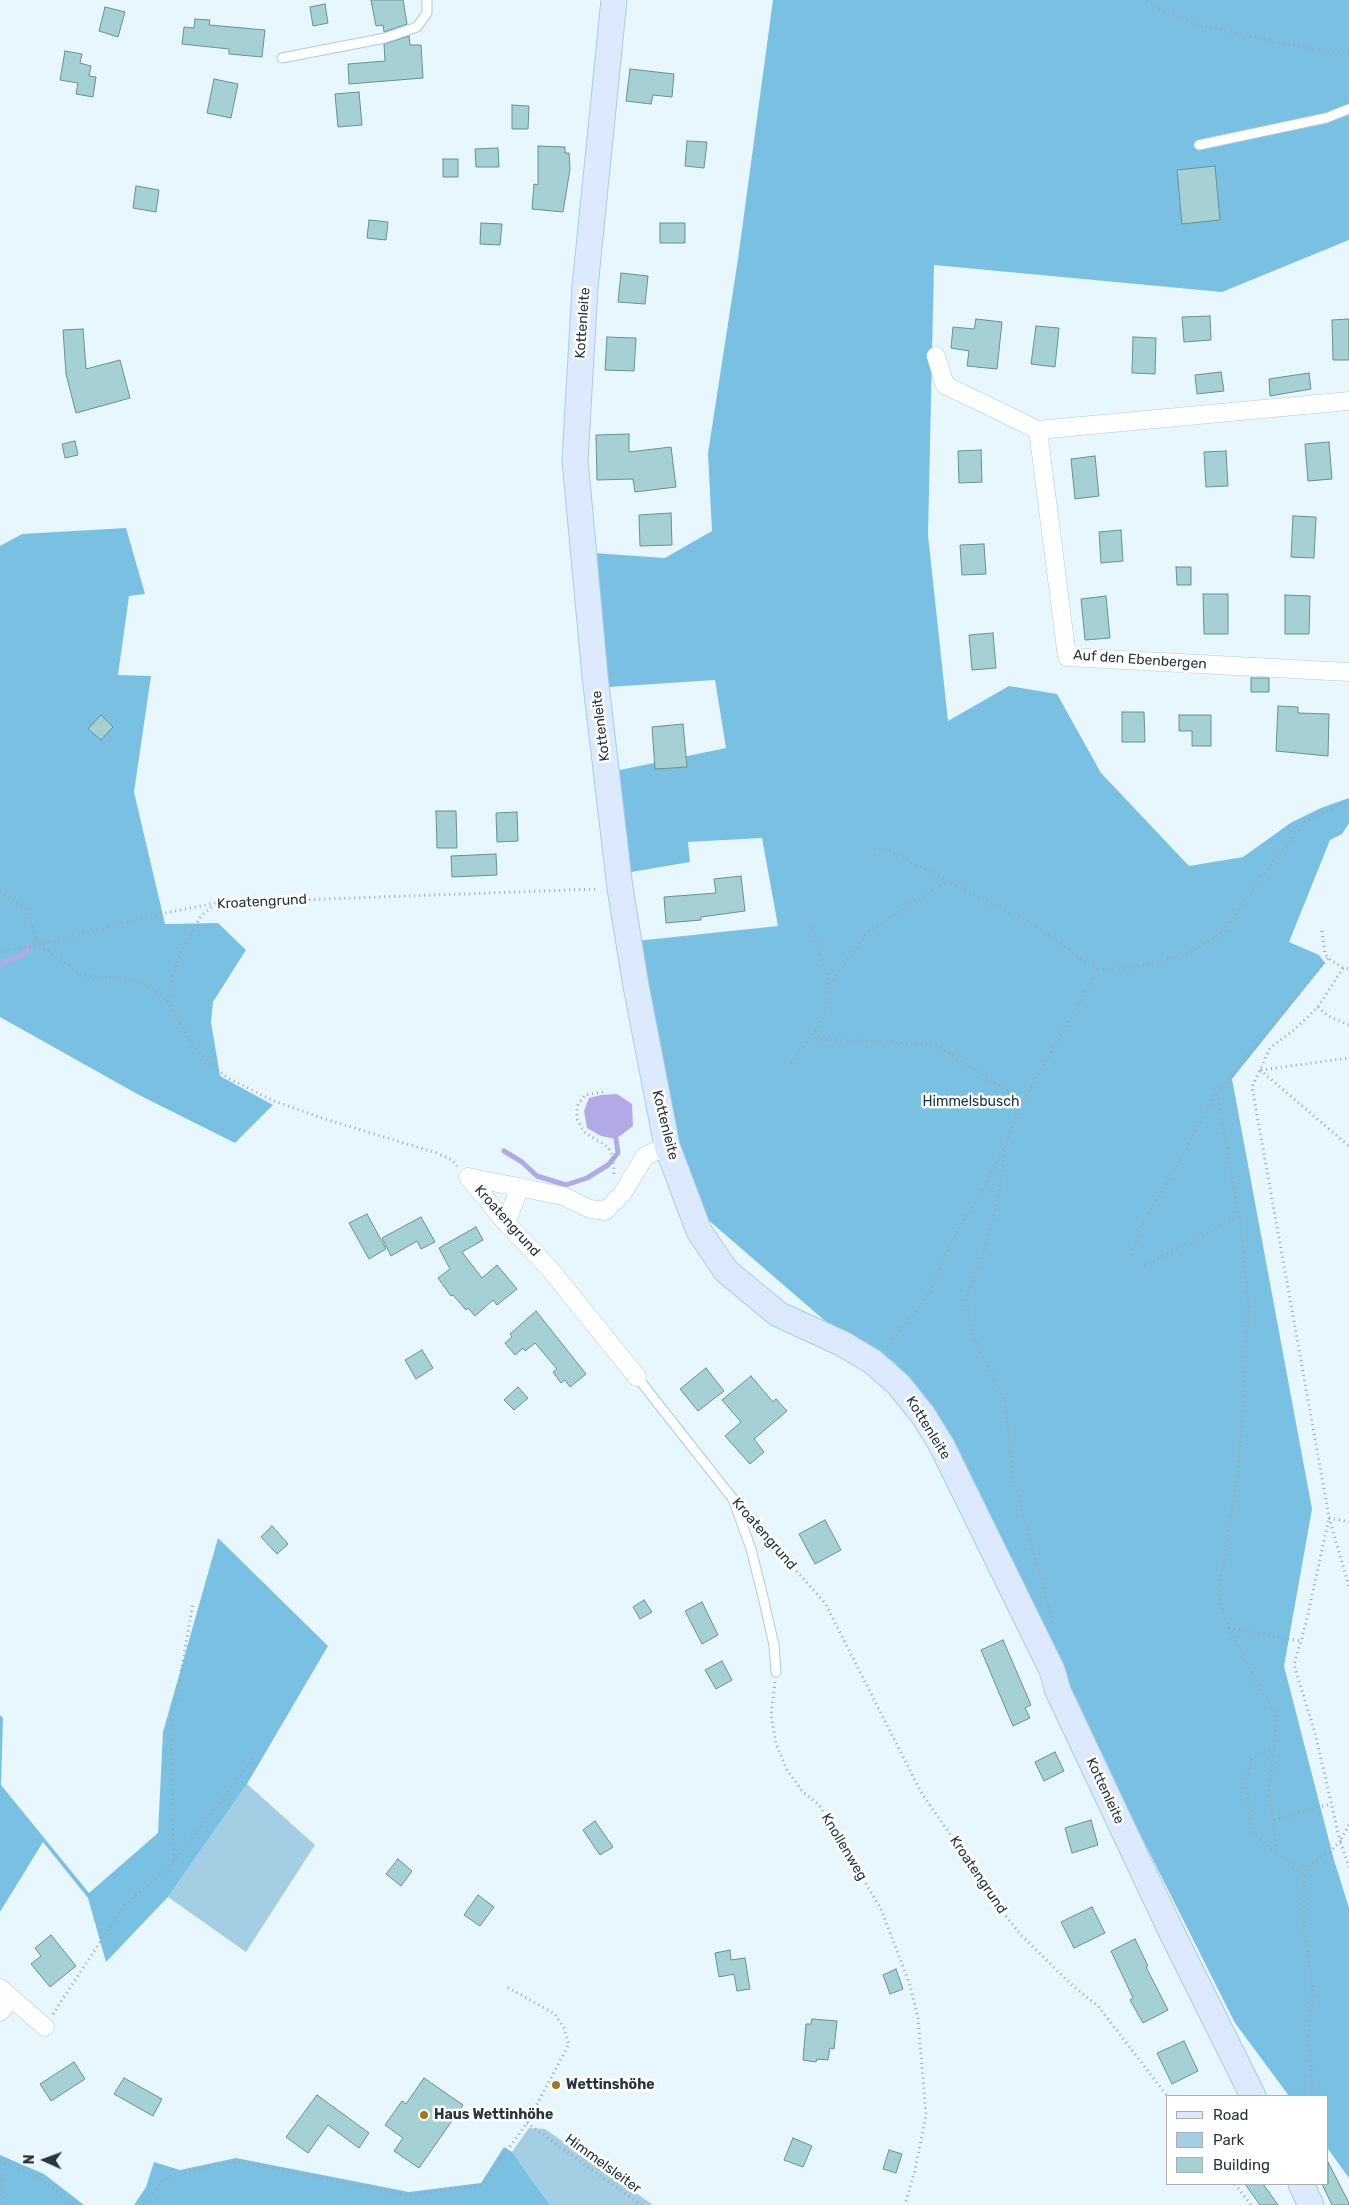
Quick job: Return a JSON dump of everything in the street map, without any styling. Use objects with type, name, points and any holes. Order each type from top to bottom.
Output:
[{"type":"street","name":"Kottenleite","points":[[614,0],[585,287],[575,460],[595,676],[620,888],[636,986],[667,1146],[700,1231],[726,1271],[778,1314],[843,1344],[872,1362],[899,1385],[923,1416],[942,1446],[1052,1670],[1058,1691],[1172,1933],[1253,2095]]},
{"type":"street","points":[[936,356],[945,385],[1038,430],[1349,401]]},
{"type":"street","name":"Auf den Ebenbergen","points":[[1038,430],[1067,656],[1349,672]]},
{"type":"street","name":"Kroatengrund","points":[[468,1177],[563,1196],[590,1209],[605,1211],[622,1194],[645,1156],[667,1146]]},
{"type":"street","name":"Kroatengrund","points":[[468,1177],[506,1223],[549,1268],[637,1377]]},
{"type":"street","points":[[506,1223],[520,1187]]},
{"type":"street","points":[[0,2012],[6,1993],[45,2027]]},
{"type":"street","points":[[1301,2185],[1311,2205]]},
{"type":"lane","points":[[282,58],[385,38],[417,27],[427,13],[427,0]]},
{"type":"lane","points":[[1199,145],[1326,118],[1349,109]]},
{"type":"lane","name":"Kroatengrund","points":[[637,1377],[733,1499]]},
{"type":"lane","points":[[733,1499],[751,1549],[763,1597],[774,1645],[776,1672]]},
{"type":"path","points":[[1147,0],[1162,11],[1191,23],[1286,44],[1332,52],[1349,52]]},
{"type":"path","points":[[874,849],[889,851],[1037,927],[1098,970],[1134,967],[1187,954],[1225,931],[1263,874],[1307,820],[1349,801]]},
{"type":"path","points":[[791,1063],[824,1020],[830,984],[867,933],[908,905],[947,882]]},
{"type":"path","name":"Kroatengrund","points":[[0,952],[39,945],[146,917],[215,903],[620,888]]},
{"type":"path","points":[[0,892],[25,908],[39,945],[84,976],[128,978],[151,988],[168,1001],[192,1044],[211,1065],[228,1078],[295,1110],[437,1152],[452,1160],[468,1177]]},
{"type":"path","points":[[168,1001],[172,977],[181,951],[201,916],[215,903]]},
{"type":"path","points":[[811,926],[830,984]]},
{"type":"path","points":[[1322,931],[1325,954],[1343,968],[1349,969]]},
{"type":"path","points":[[1131,1255],[1141,1226],[1172,1177],[1217,1093],[1328,958]]},
{"type":"path","points":[[1343,968],[1318,1007],[1294,1030],[1270,1048],[1252,1087],[1329,1517],[1349,1587]]},
{"type":"path","points":[[872,1362],[901,1331],[930,1293],[951,1242],[985,1186],[1023,1101],[1098,970]]},
{"type":"path","points":[[1318,1007],[1328,1016],[1349,1025]]},
{"type":"path","points":[[811,1039],[935,1044],[1023,1101]]},
{"type":"path","points":[[1260,1070],[1349,1058]]},
{"type":"path","points":[[1260,1070],[1349,1146]]},
{"type":"path","points":[[603,1092],[585,1095],[577,1106],[577,1119],[584,1132],[608,1147],[613,1156],[613,1162]]},
{"type":"path","points":[[1217,1093],[1239,1216],[1249,1306],[1238,1474],[1218,1596],[1229,1628],[1277,1717],[1269,1793],[1277,1854]]},
{"type":"path","points":[[1006,1142],[996,1207],[989,1235],[966,1298],[971,1332],[1005,1402],[1014,1481],[1055,1629]]},
{"type":"path","points":[[1145,1266],[1239,1216]]},
{"type":"path","name":"Kroatengrund","points":[[733,1499],[825,1603],[922,1794],[990,1896],[1021,1935],[1073,1986],[1098,2006],[1166,2095]]},
{"type":"path","points":[[1329,1517],[1349,1522]]},
{"type":"path","points":[[1329,1517],[1294,1665],[1315,1733],[1340,1841],[1349,1867]]},
{"type":"path","points":[[174,1860],[171,1731],[193,1602]]},
{"type":"path","points":[[1229,1628],[1301,1641]]},
{"type":"path","name":"Knollenweg","points":[[776,1672],[771,1714],[776,1744],[787,1770],[803,1792],[819,1805],[881,1910],[910,1985],[918,2018],[926,2115],[915,2170],[905,2205]]},
{"type":"path","points":[[1275,1747],[1252,1758],[1246,1784],[1250,1831],[1304,1875]]},
{"type":"path","points":[[45,2027],[123,1907],[174,1860],[254,1758]]},
{"type":"path","points":[[1274,1820],[1331,1804]]},
{"type":"path","points":[[1311,2095],[1309,2033],[1313,1986],[1304,1932],[1304,1875],[1309,1865],[1332,1850],[1340,1841],[1349,1825]]},
{"type":"path","points":[[143,2205],[159,2184],[170,2176],[226,2163],[242,2162],[408,2194],[482,2185],[527,2123],[569,2044],[564,2028],[555,2014],[505,1986]]},
{"type":"path","name":"Himmelsleiter","points":[[527,2123],[641,2205]]},
{"type":"path","points":[[0,2205],[2,2160],[40,2178],[74,2205]]},
{"type":"path","points":[[1235,2185],[1251,2205]]},
{"type":"green space","name":"Himmelsbusch","points":[[773,0],[1349,0],[1349,240],[1222,292],[934,265],[928,535],[948,721],[1009,686],[1057,694],[1101,773],[1189,866],[1243,857],[1292,822],[1321,808],[1349,798],[1349,823],[1342,834],[1330,840],[1289,942],[1319,955],[1325,963],[1232,1079],[1312,1509],[1284,1666],[1334,1860],[1349,1908],[1349,2178],[1329,2150],[1329,2095],[1288,2095],[1235,2023],[1047,1649],[935,1417],[894,1362],[824,1320],[699,1212],[642,1019],[636,941],[778,926],[762,838],[688,842],[690,862],[620,874],[615,771],[726,748],[715,680],[609,687],[594,553],[665,558],[712,531],[708,453],[738,259]]},
{"type":"green space","points":[[126,528],[145,594],[129,596],[118,675],[151,676],[134,792],[165,924],[218,923],[246,950],[213,1002],[211,1022],[220,1076],[273,1105],[235,1143],[139,1095],[0,1017],[0,546],[22,534]]},
{"type":"green space","points":[[218,1538],[328,1646],[247,1784],[168,1897],[106,1962],[88,1898],[43,1842],[0,1912],[0,1715],[3,1718],[1,1785],[89,1893],[158,1833],[163,1732]]},
{"type":"green space","points":[[247,1784],[315,1845],[246,1952],[168,1897]]},
{"type":"green space","points":[[529,2128],[545,2129],[653,2205],[550,2205],[512,2152]]},
{"type":"green space","points":[[504,2147],[512,2152],[550,2205],[134,2205],[146,2187],[154,2162],[180,2170],[236,2158],[409,2192],[481,2183]]},
{"type":"green space","points":[[0,2155],[44,2174],[84,2205],[0,2205]]},
{"type":"shaded area","points":[[617,1094],[632,1104],[633,1126],[616,1139],[601,1136],[587,1128],[584,1111],[589,1098]]},
{"type":"building","points":[[371,0],[403,0],[407,24],[384,32],[383,25],[376,26]]},
{"type":"building","points":[[325,4],[328,23],[313,26],[310,7]]},
{"type":"building","points":[[105,7],[125,12],[118,37],[99,31]]},
{"type":"building","points":[[195,19],[210,20],[209,25],[265,30],[262,57],[229,54],[229,49],[182,44],[184,27],[194,28]]},
{"type":"building","points":[[409,36],[410,45],[421,45],[423,78],[349,84],[348,64],[385,61],[384,44]]},
{"type":"building","points":[[65,51],[82,54],[80,63],[91,66],[89,76],[96,77],[93,97],[76,94],[78,83],[60,80]]},
{"type":"building","points":[[630,69],[674,74],[672,97],[653,95],[651,104],[626,101]]},
{"type":"building","points":[[214,79],[238,84],[231,118],[207,113]]},
{"type":"building","points":[[359,92],[362,125],[338,127],[335,94]]},
{"type":"building","points":[[512,105],[529,106],[528,129],[512,129]]},
{"type":"building","points":[[687,141],[707,142],[704,168],[685,166]]},
{"type":"building","points":[[538,146],[565,147],[565,153],[569,153],[570,169],[563,212],[532,209],[534,184],[538,185]]},
{"type":"building","points":[[498,148],[499,167],[476,167],[475,149]]},
{"type":"building","points":[[443,159],[458,159],[458,177],[443,177]]},
{"type":"building","points":[[1215,166],[1220,220],[1182,224],[1177,170]]},
{"type":"building","points":[[136,186],[159,190],[156,212],[133,208]]},
{"type":"building","points":[[369,220],[388,222],[386,240],[367,238]]},
{"type":"building","points":[[481,223],[502,224],[500,245],[480,244]]},
{"type":"building","points":[[660,223],[685,223],[685,243],[660,243]]},
{"type":"building","points":[[621,273],[648,276],[645,304],[618,302]]},
{"type":"building","points":[[1210,316],[1211,340],[1184,342],[1182,317]]},
{"type":"building","points":[[976,319],[1002,322],[997,369],[967,366],[969,351],[951,348],[953,327],[974,329]]},
{"type":"building","points":[[1349,319],[1349,360],[1333,360],[1332,320]]},
{"type":"building","points":[[1036,326],[1059,328],[1055,367],[1031,364]]},
{"type":"building","points":[[83,329],[86,369],[120,360],[130,398],[76,413],[66,374],[63,330]]},
{"type":"building","points":[[607,337],[636,338],[634,371],[605,370]]},
{"type":"building","points":[[1133,337],[1156,338],[1155,374],[1132,373]]},
{"type":"building","points":[[1221,372],[1224,391],[1197,394],[1195,375]]},
{"type":"building","points":[[1309,373],[1311,389],[1270,396],[1269,379]]},
{"type":"building","points":[[629,434],[629,452],[671,447],[676,487],[635,492],[633,479],[597,480],[596,435]]},
{"type":"building","points":[[75,441],[78,455],[65,458],[62,444]]},
{"type":"building","points":[[1329,442],[1332,479],[1308,481],[1305,444]]},
{"type":"building","points":[[981,450],[982,482],[959,483],[958,451]]},
{"type":"building","points":[[1226,451],[1228,486],[1206,487],[1204,452]]},
{"type":"building","points":[[1095,456],[1099,496],[1075,499],[1071,459]]},
{"type":"building","points":[[671,513],[672,545],[640,546],[639,515]]},
{"type":"building","points":[[1293,516],[1316,517],[1314,558],[1291,557]]},
{"type":"building","points":[[1121,530],[1123,561],[1101,563],[1099,532]]},
{"type":"building","points":[[984,544],[986,574],[962,575],[960,545]]},
{"type":"building","points":[[1176,567],[1191,567],[1191,585],[1177,585]]},
{"type":"building","points":[[1203,594],[1228,594],[1228,634],[1204,634]]},
{"type":"building","points":[[1285,595],[1310,596],[1309,634],[1285,634]]},
{"type":"building","points":[[1106,596],[1110,638],[1085,640],[1081,599]]},
{"type":"building","points":[[993,633],[996,668],[972,670],[969,635]]},
{"type":"building","points":[[1251,678],[1269,678],[1269,692],[1251,692]]},
{"type":"building","points":[[1278,706],[1298,707],[1298,713],[1329,714],[1328,756],[1276,751]]},
{"type":"building","points":[[1122,712],[1144,712],[1145,742],[1122,742]]},
{"type":"building","points":[[101,715],[113,727],[101,740],[88,729]]},
{"type":"building","points":[[1179,715],[1211,715],[1211,746],[1192,746],[1192,731],[1179,731]]},
{"type":"building","points":[[683,724],[687,767],[655,769],[652,727]]},
{"type":"building","points":[[436,811],[456,811],[457,848],[437,848]]},
{"type":"building","points":[[517,812],[518,841],[497,842],[496,813]]},
{"type":"building","points":[[496,854],[497,875],[452,877],[451,856]]},
{"type":"building","points":[[741,876],[745,911],[701,917],[701,920],[666,923],[664,897],[716,893],[714,879]]},
{"type":"building","points":[[367,1214],[386,1249],[369,1259],[349,1223]]},
{"type":"building","points":[[421,1217],[435,1242],[421,1249],[417,1241],[391,1256],[382,1238]]},
{"type":"building","points":[[476,1227],[483,1240],[462,1252],[482,1278],[497,1265],[517,1289],[497,1305],[493,1300],[475,1316],[468,1308],[466,1310],[453,1295],[451,1296],[438,1278],[450,1269],[439,1248]]},
{"type":"building","points":[[536,1311],[586,1374],[570,1387],[565,1380],[561,1383],[553,1372],[557,1369],[535,1343],[525,1351],[523,1348],[515,1355],[505,1343],[512,1337],[510,1334]]},
{"type":"building","points":[[422,1350],[433,1368],[416,1379],[405,1360]]},
{"type":"building","points":[[706,1368],[724,1391],[698,1411],[680,1389]]},
{"type":"building","points":[[751,1376],[773,1402],[776,1399],[787,1411],[754,1439],[764,1452],[750,1464],[725,1436],[741,1422],[722,1400]]},
{"type":"building","points":[[518,1387],[528,1398],[514,1410],[504,1400]]},
{"type":"building","points":[[825,1520],[841,1550],[815,1564],[799,1534]]},
{"type":"building","points":[[272,1526],[288,1544],[277,1554],[261,1537]]},
{"type":"building","points":[[644,1600],[652,1612],[640,1619],[633,1607]]},
{"type":"building","points":[[702,1602],[718,1635],[702,1644],[685,1611]]},
{"type":"building","points":[[1003,1640],[1031,1705],[1025,1708],[1030,1718],[1013,1726],[981,1650]]},
{"type":"building","points":[[722,1661],[732,1680],[716,1689],[705,1670]]},
{"type":"building","points":[[1055,1752],[1064,1771],[1044,1781],[1035,1762]]},
{"type":"building","points":[[1091,1820],[1098,1845],[1072,1853],[1065,1828]]},
{"type":"building","points":[[595,1821],[613,1847],[600,1855],[583,1830]]},
{"type":"building","points":[[398,1859],[412,1871],[401,1886],[386,1874]]},
{"type":"building","points":[[478,1895],[494,1907],[480,1926],[464,1915]]},
{"type":"building","points":[[1092,1907],[1105,1933],[1074,1948],[1061,1922]]},
{"type":"building","points":[[51,1935],[76,1966],[50,1987],[31,1964],[41,1956],[35,1948]]},
{"type":"building","points":[[1135,1939],[1148,1966],[1146,1967],[1168,2010],[1143,2023],[1130,2000],[1133,1998],[1111,1951]]},
{"type":"building","points":[[730,1950],[731,1960],[745,1958],[750,1989],[737,1991],[734,1974],[719,1977],[715,1953]]},
{"type":"building","points":[[896,1969],[903,1989],[890,1994],[883,1975]]},
{"type":"building","points":[[812,2019],[837,2021],[834,2049],[830,2048],[828,2060],[817,2059],[816,2062],[803,2060],[806,2024],[811,2024]]},
{"type":"building","points":[[1184,2041],[1198,2071],[1172,2084],[1157,2053]]},
{"type":"building","points":[[74,2062],[85,2079],[51,2101],[40,2084]]},
{"type":"building","points":[[124,2078],[162,2099],[153,2116],[114,2094]]},
{"type":"building","name":"Haus Wettinhöhe","points":[[424,2078],[463,2105],[419,2168],[394,2151],[403,2138],[385,2125],[402,2101],[406,2104]]},
{"type":"building","points":[[317,2095],[369,2133],[359,2148],[328,2125],[308,2153],[286,2137]]},
{"type":"building","points":[[793,2138],[812,2146],[803,2167],[784,2160]]},
{"type":"building","points":[[889,2150],[902,2154],[896,2173],[883,2169]]},
{"type":"building","points":[[1329,2164],[1349,2203],[1349,2205],[1332,2205],[1322,2185],[1329,2185]]},
{"type":"building","points":[[1246,2185],[1264,2185],[1278,2205],[1260,2205]]},
{"type":"waterway","points":[[0,964],[24,954],[30,946]]},
{"type":"waterway","points":[[504,1151],[522,1162],[537,1176],[566,1185],[587,1178],[608,1165],[618,1153],[616,1139]]},
{"type":"place","name":"Wettinshöhe","points":[[556,2085]]},
{"type":"place","name":"Haus Wettinhöhe","points":[[424,2115]]}]
